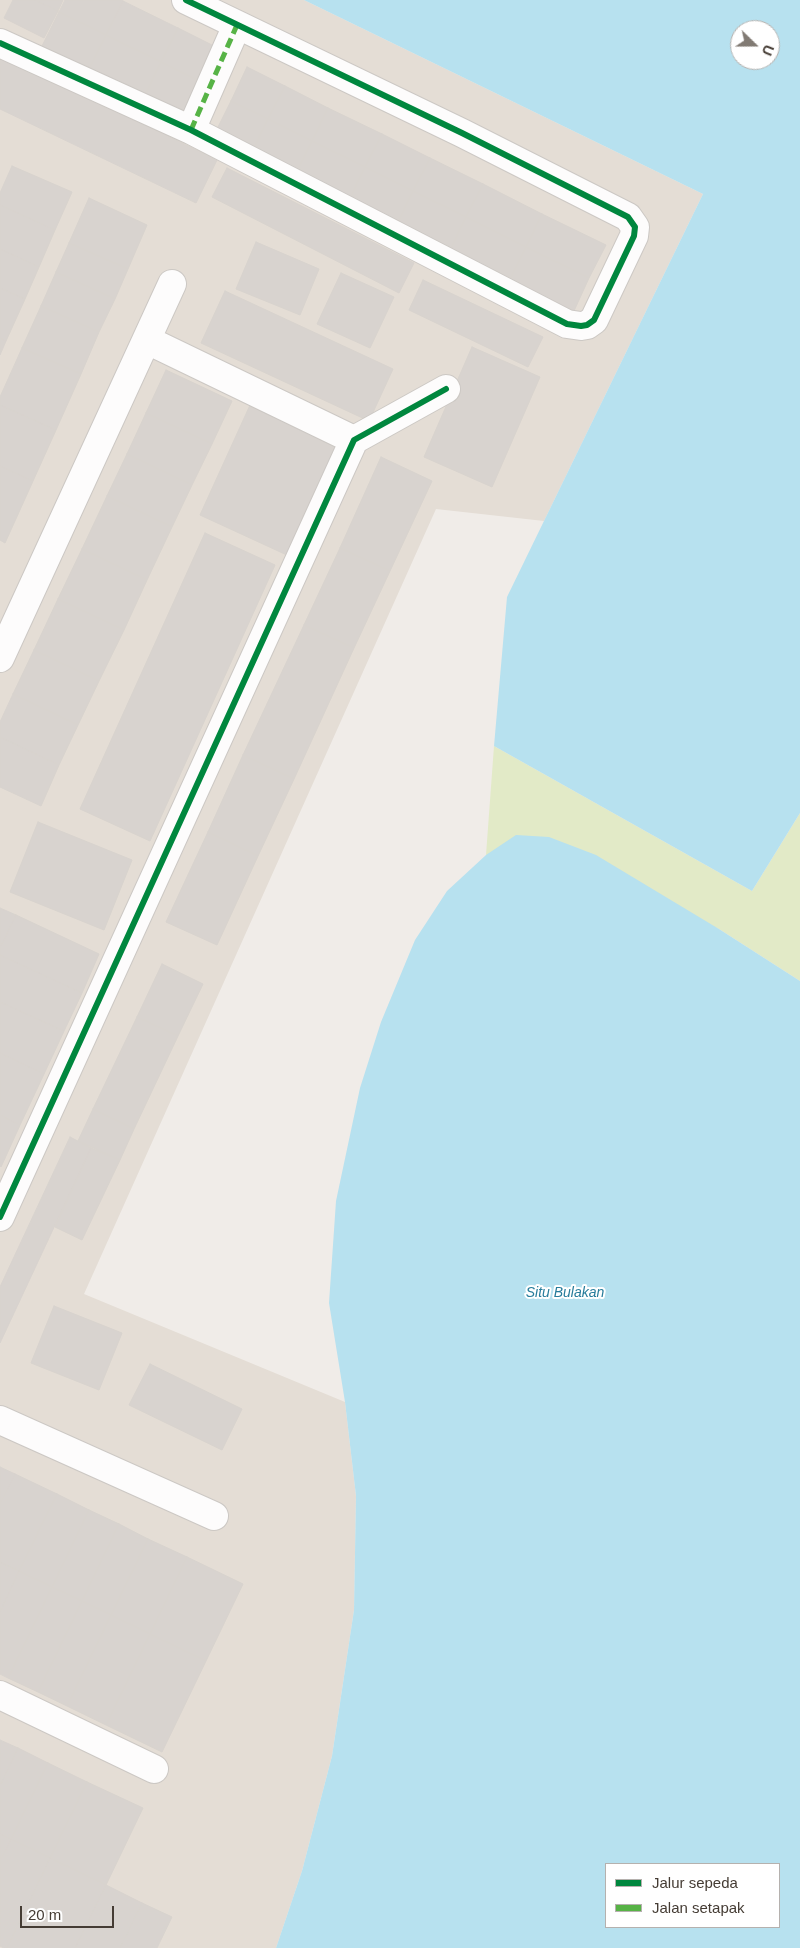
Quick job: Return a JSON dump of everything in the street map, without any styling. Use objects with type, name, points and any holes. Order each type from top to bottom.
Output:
[{"type":"street","points":[[0,43],[191,130],[574,326],[587,325],[594,320],[630,244],[636,227],[628,217],[462,132],[186,0]]},
{"type":"street","points":[[191,130],[237,25]]},
{"type":"street","points":[[0,658],[172,284]]},
{"type":"street","points":[[147,340],[354,440]]},
{"type":"street","points":[[0,1216],[354,440],[446,389]]},
{"type":"street","points":[[0,1420],[214,1516]]},
{"type":"street","points":[[0,1695],[154,1769]]},
{"type":"shaded area","points":[[0,0],[304,0],[703,194],[544,521],[436,509],[84,1294],[345,1402],[356,1496],[354,1610],[332,1756],[302,1871],[276,1948],[0,1948]]},
{"type":"green space","points":[[494,746],[752,891],[800,813],[800,981],[719,929],[486,855]]},
{"type":"water","points":[[304,0],[800,0],[800,813],[752,891],[494,746],[507,597],[703,194]]},
{"type":"water","name":"Situ Bulakan","points":[[516,835],[549,837],[596,855],[719,929],[800,981],[800,1948],[276,1948],[302,1871],[332,1756],[354,1610],[356,1496],[345,1402],[329,1303],[336,1201],[360,1088],[381,1022],[415,940],[447,891],[486,855]]},
{"type":"building","points":[[13,0],[35,0],[58,11],[44,38],[4,18]]},
{"type":"building","points":[[35,0],[63,0],[58,11]]},
{"type":"building","points":[[65,0],[123,1],[106,35],[59,12]]},
{"type":"building","points":[[123,1],[178,28],[161,62],[106,35]]},
{"type":"building","points":[[59,12],[106,35],[88,71],[41,48]]},
{"type":"building","points":[[178,28],[224,51],[207,85],[161,62]]},
{"type":"building","points":[[106,35],[161,62],[143,99],[88,71]]},
{"type":"building","points":[[0,55],[217,160],[196,203],[0,109]]},
{"type":"building","points":[[161,62],[207,85],[189,121],[143,99]]},
{"type":"building","points":[[247,67],[285,86],[268,119],[231,101]]},
{"type":"building","points":[[285,86],[328,108],[312,141],[268,119]]},
{"type":"building","points":[[231,101],[268,119],[251,154],[214,135]]},
{"type":"building","points":[[328,108],[382,134],[365,167],[312,141]]},
{"type":"building","points":[[268,119],[312,141],[295,175],[251,154]]},
{"type":"building","points":[[382,134],[430,158],[413,191],[365,167]]},
{"type":"building","points":[[312,141],[365,167],[348,202],[295,175]]},
{"type":"building","points":[[430,158],[483,184],[466,217],[413,191]]},
{"type":"building","points":[[12,166],[72,192],[55,230],[0,205],[0,193]]},
{"type":"building","points":[[365,167],[413,191],[396,226],[348,202]]},
{"type":"building","points":[[227,168],[414,263],[399,293],[212,197]]},
{"type":"building","points":[[483,184],[542,214],[526,247],[466,217]]},
{"type":"building","points":[[413,191],[466,217],[449,252],[396,226]]},
{"type":"building","points":[[89,198],[147,225],[128,269],[69,243]]},
{"type":"building","points":[[0,205],[55,230],[39,267],[0,249]]},
{"type":"building","points":[[542,214],[606,245],[589,278],[526,247]]},
{"type":"building","points":[[466,217],[526,247],[509,281],[449,252]]},
{"type":"building","points":[[256,242],[319,269],[300,315],[236,289]]},
{"type":"building","points":[[69,243],[128,269],[115,299],[56,272]]},
{"type":"building","points":[[526,247],[589,278],[573,313],[509,281]]},
{"type":"building","points":[[0,249],[39,267],[25,299],[0,288]]},
{"type":"building","points":[[56,272],[115,299],[99,332],[41,306]]},
{"type":"building","points":[[341,273],[394,297],[370,348],[317,324]]},
{"type":"building","points":[[423,280],[543,337],[528,367],[409,310]]},
{"type":"building","points":[[0,288],[25,299],[6,341],[0,338]]},
{"type":"building","points":[[225,291],[393,369],[369,421],[201,343]]},
{"type":"building","points":[[41,306],[99,332],[81,374],[22,348]]},
{"type":"building","points":[[0,338],[6,341],[0,355]]},
{"type":"building","points":[[472,347],[540,377],[492,487],[424,457]]},
{"type":"building","points":[[22,348],[81,374],[56,430],[0,405],[0,397]]},
{"type":"building","points":[[166,370],[232,401],[212,444],[146,413]]},
{"type":"building","points":[[251,403],[340,444],[289,556],[200,515]]},
{"type":"building","points":[[0,405],[56,430],[33,481],[0,466]]},
{"type":"building","points":[[146,413],[212,444],[192,485],[127,454]]},
{"type":"building","points":[[127,454],[192,485],[172,527],[107,496]]},
{"type":"building","points":[[381,457],[432,481],[390,571],[340,548]]},
{"type":"building","points":[[0,466],[33,481],[5,543],[0,540]]},
{"type":"building","points":[[107,496],[172,527],[147,580],[82,549]]},
{"type":"building","points":[[205,533],[275,565],[150,841],[80,809]]},
{"type":"building","points":[[340,548],[390,571],[354,648],[304,625]]},
{"type":"building","points":[[82,549],[147,580],[124,630],[58,599]]},
{"type":"building","points":[[58,599],[124,630],[99,681],[34,650]]},
{"type":"building","points":[[304,625],[354,648],[294,779],[243,755]]},
{"type":"building","points":[[34,650],[99,681],[78,725],[13,694]]},
{"type":"building","points":[[13,694],[78,725],[59,765],[0,737],[0,722]]},
{"type":"building","points":[[0,737],[59,765],[41,806],[0,787]]},
{"type":"building","points":[[243,755],[294,779],[258,856],[208,832]]},
{"type":"building","points":[[38,822],[132,860],[104,930],[10,892]]},
{"type":"building","points":[[208,832],[258,856],[217,945],[166,922]]},
{"type":"building","points":[[0,908],[16,915],[0,948]]},
{"type":"building","points":[[16,915],[99,954],[82,993],[0,955],[0,948]]},
{"type":"building","points":[[0,955],[82,993],[64,1031],[0,1002]]},
{"type":"building","points":[[162,964],[203,984],[178,1036],[137,1017]]},
{"type":"building","points":[[0,1002],[64,1031],[44,1074],[0,1053]]},
{"type":"building","points":[[137,1017],[178,1036],[134,1129],[93,1109]]},
{"type":"building","points":[[0,1053],[44,1074],[20,1125],[0,1115]]},
{"type":"building","points":[[93,1109],[134,1129],[120,1160],[78,1141]]},
{"type":"building","points":[[0,1115],[20,1125],[1,1167],[0,1166]]},
{"type":"building","points":[[70,1137],[91,1148],[0,1343],[0,1287]]},
{"type":"building","points":[[91,1148],[120,1160],[82,1240],[55,1227]]},
{"type":"building","points":[[54,1306],[122,1333],[99,1390],[31,1363]]},
{"type":"building","points":[[150,1364],[242,1409],[222,1450],[129,1405]]},
{"type":"building","points":[[0,1467],[15,1474],[0,1504]]},
{"type":"building","points":[[15,1474],[57,1494],[19,1571],[0,1562],[0,1504]]},
{"type":"building","points":[[57,1494],[89,1510],[52,1587],[19,1571]]},
{"type":"building","points":[[89,1510],[119,1524],[82,1601],[52,1587]]},
{"type":"building","points":[[119,1524],[148,1539],[111,1615],[82,1601]]},
{"type":"building","points":[[148,1539],[187,1557],[150,1634],[111,1615]]},
{"type":"building","points":[[187,1557],[243,1584],[206,1661],[150,1634]]},
{"type":"building","points":[[0,1562],[19,1571],[0,1612]]},
{"type":"building","points":[[19,1571],[52,1587],[8,1678],[0,1674],[0,1612]]},
{"type":"building","points":[[52,1587],[82,1601],[38,1692],[8,1678]]},
{"type":"building","points":[[82,1601],[111,1615],[67,1706],[38,1692]]},
{"type":"building","points":[[111,1615],[150,1634],[106,1725],[67,1706]]},
{"type":"building","points":[[150,1634],[206,1661],[162,1752],[106,1725]]},
{"type":"building","points":[[0,1740],[18,1748],[0,1786]]},
{"type":"building","points":[[18,1748],[48,1763],[11,1839],[0,1834],[0,1786]]},
{"type":"building","points":[[48,1763],[87,1782],[50,1858],[11,1839]]},
{"type":"building","points":[[87,1782],[143,1808],[106,1885],[50,1858]]},
{"type":"building","points":[[0,1834],[11,1839],[0,1861]]},
{"type":"building","points":[[11,1839],[50,1858],[7,1948],[4,1948],[0,1946],[0,1861]]},
{"type":"building","points":[[50,1858],[106,1885],[75,1948],[7,1948]]},
{"type":"building","points":[[106,1885],[142,1903],[120,1948],[75,1948]]},
{"type":"building","points":[[142,1903],[172,1917],[157,1948],[120,1948]]},
{"type":"marked path","points":[[191,130],[237,25]]},
{"type":"cycle path","points":[[0,43],[191,130],[567,324],[581,326],[587,325],[594,320],[634,236],[635,227],[628,217],[462,133],[186,0]]},
{"type":"cycle path","points":[[0,1217],[354,440],[446,389]]}]
